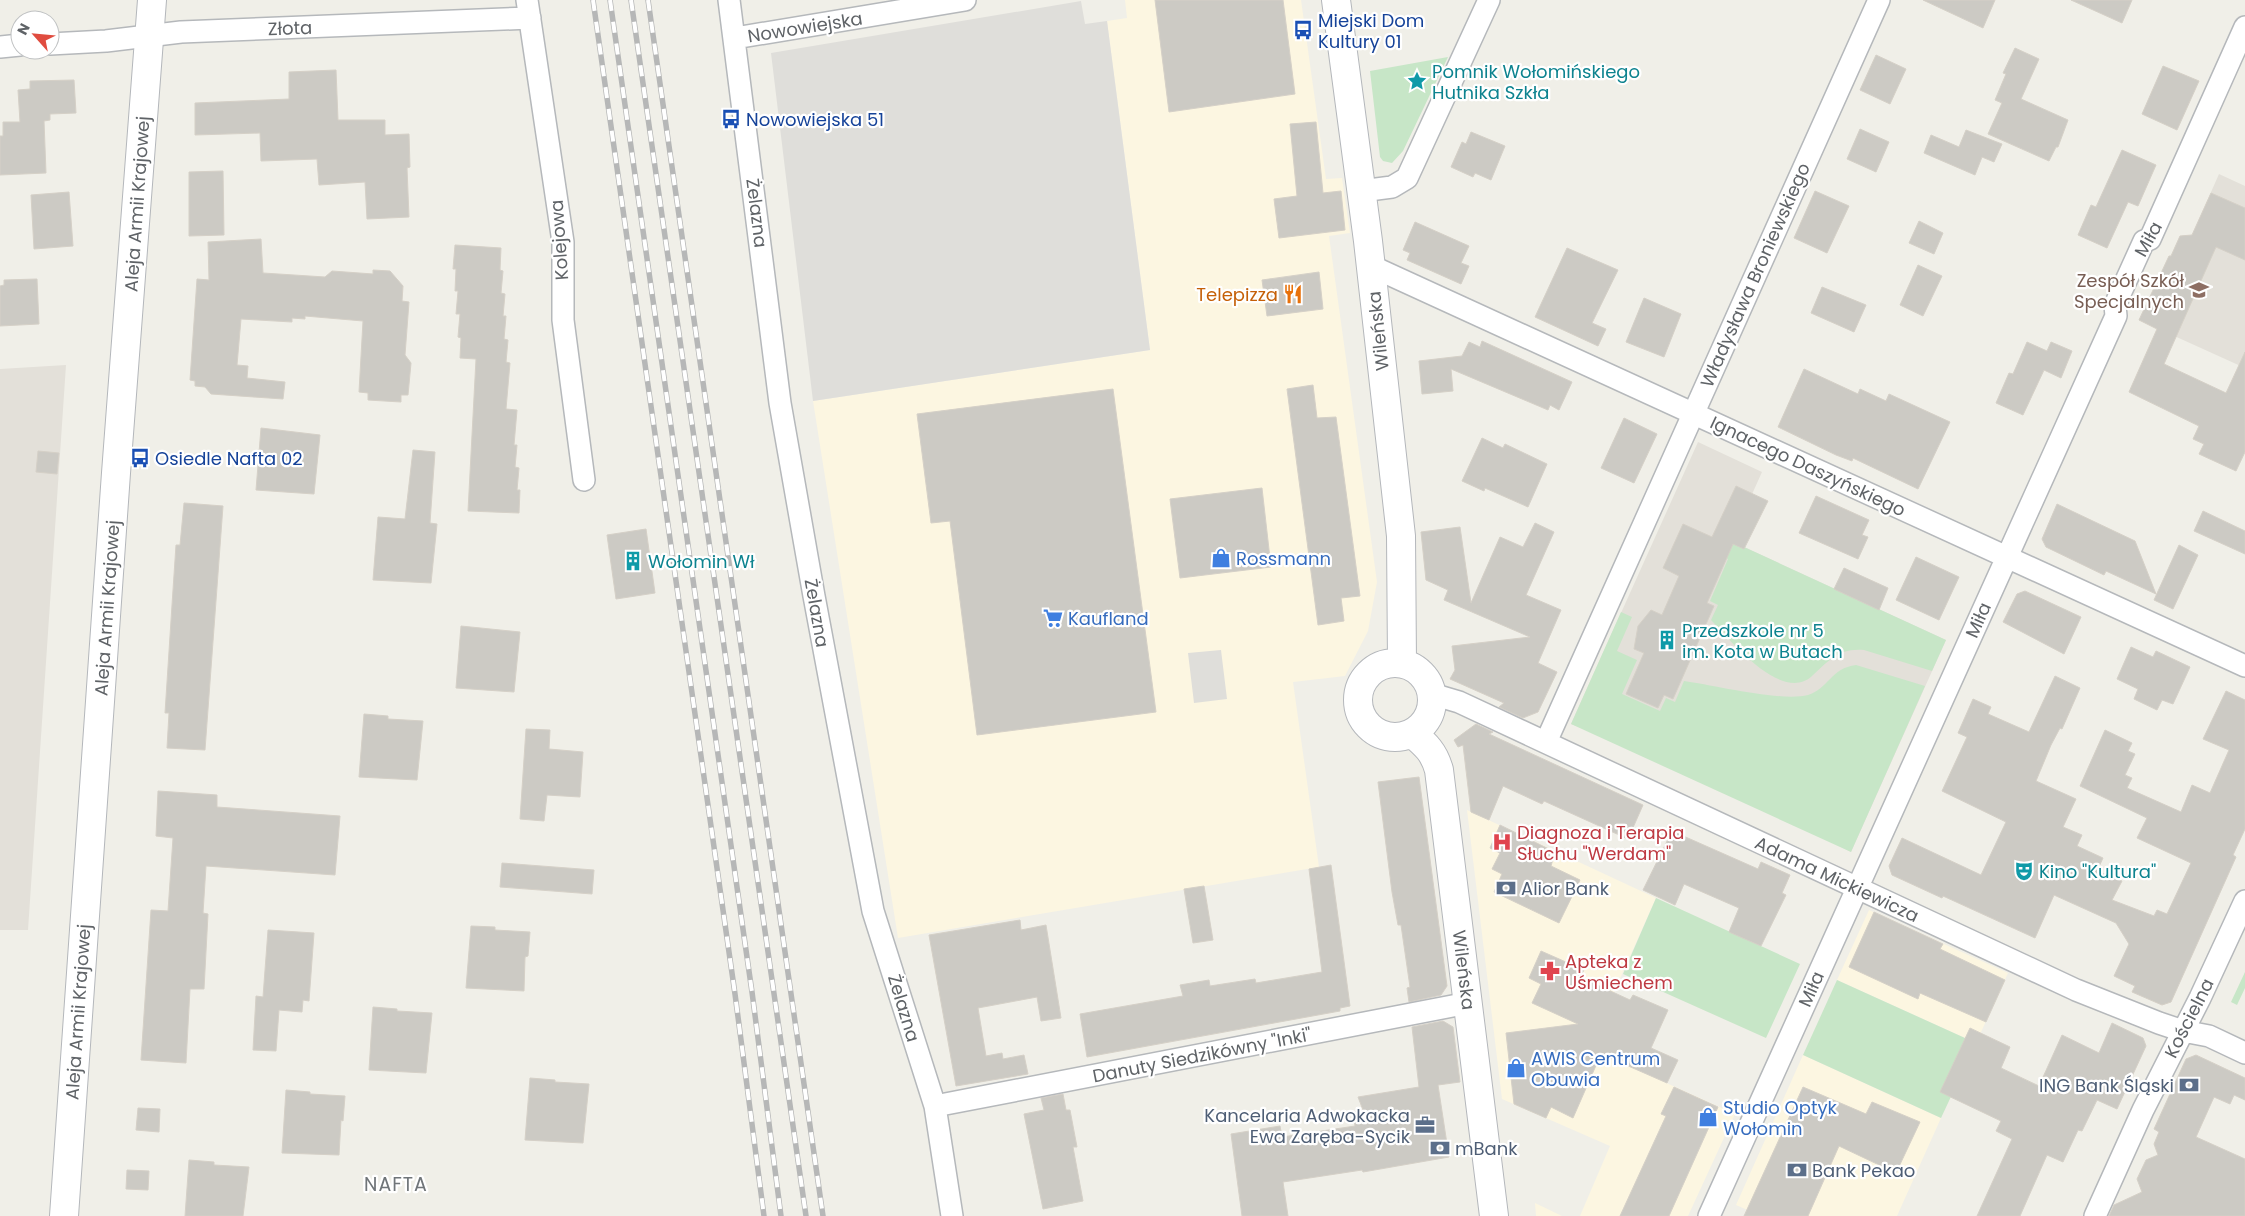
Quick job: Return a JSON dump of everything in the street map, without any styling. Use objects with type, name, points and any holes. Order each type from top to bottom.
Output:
[{"type":"street","name":"Aleja Armii Krajowej","points":[[64,1216],[116,473],[152,0]]},
{"type":"street","name":"Żelazna","points":[[729,0],[780,403],[815,605],[873,911],[935,1106],[952,1216]]},
{"type":"street","name":"Nowowiejska","points":[[735,38],[965,0]]},
{"type":"street","name":"Wileńska","points":[[1336,0],[1371,266],[1401,536],[1402,663]]},
{"type":"street","points":[[1361,190],[1392,187],[1407,178],[1489,0]]},
{"type":"street","name":"Władysława Broniewskiego","points":[[1546,742],[1879,0]]},
{"type":"street","name":"Złota","points":[[60,43],[181,32],[529,9]]},
{"type":"street","name":"Kolejowa","points":[[529,9],[563,242],[563,320],[584,480]]},
{"type":"street","name":"Miła","points":[[1709,1216],[2116,316],[2115,305],[2144,241],[2150,239],[2245,27]]},
{"type":"street","name":"Ignacego Daszyńskiego","points":[[1371,266],[2245,666]]},
{"type":"street","points":[[1392,662],[1402,663],[1419,671],[1430,685],[1432,694],[1430,712],[1426,721],[1412,733],[1403,736],[1383,735],[1366,723],[1358,706],[1360,686],[1373,670],[1392,662]]},
{"type":"street","name":"Adama Mickiewicza","points":[[1432,694],[1459,702],[2076,990],[2183,1031],[2209,1036],[2245,1053]]},
{"type":"street","name":"Wileńska","points":[[1412,733],[1429,747],[1436,758],[1439,770],[1494,1216]]},
{"type":"street","name":"Kościelna","points":[[2095,1216],[2151,1093],[2245,901]]},
{"type":"street","name":"Danuty Siedzikówny \"Inki\"","points":[[935,1106],[1468,1004]]},
{"type":"shaded area","points":[[1125,0],[1301,0],[1326,179],[1342,178],[1350,233],[1329,236],[1377,582],[1368,631],[1345,676],[1293,682],[1319,867],[898,938],[813,401],[1150,350],[1107,21],[1127,18]]},
{"type":"shaded area","points":[[1081,1],[1085,24],[1107,21],[1150,350],[813,401],[771,53]]},
{"type":"shaded area","name":"Zespół Szkół Specjalnych","points":[[2219,174],[2245,186],[2245,368],[2139,320],[2169,256],[2176,259],[2177,257],[2174,249],[2180,236],[2192,235]]},
{"type":"shaded area","points":[[66,365],[28,930],[0,930],[0,369]]},
{"type":"shaded area","points":[[1698,442],[1762,472],[1731,541],[1946,640],[1851,852],[1696,771],[1571,724]]},
{"type":"shaded area","points":[[1221,650],[1227,699],[1194,703],[1188,653]]},
{"type":"shaded area","points":[[1467,810],[1656,898],[1589,1048],[1735,1114],[1688,1216],[1580,1216],[1610,1146],[1502,1099]]},
{"type":"shaded area","points":[[1869,910],[2008,973],[1976,1043],[1837,980]]},
{"type":"shaded area","points":[[1803,1055],[1941,1118],[1897,1216],[1761,1216],[1736,1205]]},
{"type":"shaded area","points":[[1535,1203],[1562,1216],[1536,1216]]},
{"type":"green space","points":[[1448,57],[1403,151],[1392,163],[1383,161],[1380,157],[1370,71]]},
{"type":"green space","points":[[1731,541],[1946,640],[1932,671],[1864,650],[1855,650],[1835,656],[1812,676],[1800,682],[1786,682],[1772,676],[1743,654],[1711,620],[1718,605],[1710,601],[1728,559],[1723,557]]},
{"type":"green space","points":[[1621,612],[1632,617],[1617,651],[1637,660],[1622,694],[1660,711],[1666,698],[1675,702],[1684,681],[1765,695],[1796,697],[1815,692],[1841,670],[1856,665],[1925,686],[1851,852],[1571,724]]},
{"type":"green space","points":[[1656,898],[1800,964],[1766,1038],[1623,974]]},
{"type":"green space","points":[[2245,972],[2245,988],[2237,1005],[2231,1002]]},
{"type":"green space","points":[[1837,980],[1976,1043],[1941,1118],[1803,1055]]},
{"type":"building","points":[[1155,0],[1283,0],[1295,94],[1169,112]]},
{"type":"building","points":[[1923,0],[1995,0],[1983,28]]},
{"type":"building","points":[[2071,0],[2132,0],[2122,23]]},
{"type":"building","points":[[2015,48],[2039,59],[2021,99],[2068,120],[2058,147],[2056,147],[2049,161],[1988,134],[2002,103],[1995,100],[2006,74],[2003,73]]},
{"type":"building","points":[[1876,55],[1906,69],[1890,104],[1860,90]]},
{"type":"building","points":[[2163,66],[2199,81],[2177,130],[2142,114]]},
{"type":"building","points":[[336,70],[338,120],[385,120],[385,135],[409,134],[410,167],[407,168],[409,217],[367,219],[365,182],[319,185],[317,159],[261,161],[260,133],[195,135],[195,103],[289,99],[289,72]]},
{"type":"building","points":[[74,80],[76,113],[50,114],[50,120],[44,121],[46,173],[0,175],[0,136],[3,136],[3,122],[20,122],[18,90],[30,89],[30,81]]},
{"type":"building","points":[[1316,122],[1323,193],[1341,191],[1345,230],[1279,238],[1274,199],[1297,196],[1290,124]]},
{"type":"building","points":[[1860,129],[1889,142],[1876,172],[1847,159]]},
{"type":"building","points":[[1966,130],[2002,144],[1994,162],[1982,157],[1975,175],[1924,153],[1931,135],[1959,147]]},
{"type":"building","points":[[1471,132],[1505,146],[1491,180],[1475,173],[1473,177],[1451,167],[1462,142],[1466,144]]},
{"type":"building","points":[[2122,150],[2156,165],[2138,206],[2128,202],[2107,248],[2078,235],[2091,205],[2096,207]]},
{"type":"building","points":[[223,171],[224,235],[189,236],[189,172]]},
{"type":"building","points":[[1815,191],[1849,206],[1827,253],[1794,238]]},
{"type":"building","points":[[69,192],[73,246],[34,249],[31,195]]},
{"type":"building","points":[[2211,193],[2245,208],[2245,260],[2216,247],[2164,364],[2226,393],[2245,352],[2245,452],[2236,471],[2199,454],[2204,444],[2193,439],[2199,426],[2129,392],[2157,329],[2139,320],[2180,236],[2192,235]]},
{"type":"building","points":[[1919,221],[1943,233],[1934,254],[1909,243]]},
{"type":"building","points":[[1415,222],[1469,246],[1461,263],[1469,266],[1461,284],[1407,260],[1410,253],[1403,250]]},
{"type":"building","points":[[261,239],[263,273],[325,277],[332,271],[373,274],[373,270],[390,271],[403,286],[402,301],[409,302],[405,355],[411,363],[408,395],[401,395],[401,402],[368,400],[368,393],[359,392],[363,321],[305,316],[305,319],[292,318],[292,322],[241,319],[237,365],[248,366],[247,378],[285,382],[283,399],[211,394],[205,387],[195,386],[195,381],[190,380],[197,279],[209,280],[208,242]]},
{"type":"building","points":[[455,245],[501,248],[500,270],[503,271],[501,293],[505,294],[503,316],[506,316],[504,339],[508,340],[506,362],[510,363],[506,409],[517,410],[514,445],[517,445],[515,467],[519,468],[517,490],[520,490],[519,513],[468,511],[476,359],[460,358],[461,338],[458,337],[460,314],[456,314],[458,291],[455,291],[456,269],[453,269]]},
{"type":"building","points":[[1567,248],[1618,270],[1592,323],[1606,329],[1598,346],[1535,317]]},
{"type":"building","points":[[1918,265],[1942,276],[1923,316],[1900,305]]},
{"type":"building","name":"Telepizza","points":[[1319,272],[1323,309],[1267,316],[1262,280]]},
{"type":"building","points":[[37,279],[39,324],[0,326],[0,286],[4,285],[4,280]]},
{"type":"building","points":[[1822,287],[1866,305],[1854,332],[1811,313]]},
{"type":"building","points":[[1644,298],[1681,314],[1664,357],[1626,342]]},
{"type":"building","points":[[1482,341],[1572,382],[1559,410],[1550,405],[1548,410],[1451,369],[1453,391],[1422,394],[1419,361],[1462,356],[1469,342],[1480,347]]},
{"type":"building","points":[[2027,342],[2047,351],[2051,342],[2072,351],[2061,378],[2044,370],[2023,415],[1996,403],[2009,373],[2013,374]]},
{"type":"building","points":[[1804,369],[1858,394],[1860,389],[1886,401],[1889,394],[1950,422],[1918,489],[1853,458],[1852,461],[1836,455],[1778,427]]},
{"type":"building","points":[[1313,385],[1317,418],[1336,417],[1360,596],[1341,598],[1344,621],[1318,625],[1287,389]]},
{"type":"building","name":"Kaufland","points":[[1113,389],[1156,712],[977,735],[950,521],[931,523],[917,414]]},
{"type":"building","points":[[1624,418],[1657,434],[1634,483],[1601,468]]},
{"type":"building","points":[[261,428],[320,435],[314,494],[256,490]]},
{"type":"building","points":[[1482,438],[1503,448],[1505,444],[1547,464],[1528,507],[1485,488],[1484,491],[1462,481]]},
{"type":"building","points":[[413,450],[435,452],[430,523],[437,524],[431,583],[373,580],[378,517],[405,519]]},
{"type":"building","points":[[38,451],[59,453],[57,474],[36,472]]},
{"type":"building","points":[[1736,486],[1768,501],[1744,549],[1733,544],[1707,603],[1714,606],[1673,699],[1664,695],[1658,708],[1626,694],[1644,653],[1634,649],[1638,626],[1651,610],[1662,615],[1679,576],[1663,568],[1683,524],[1712,537]]},
{"type":"building","points":[[1262,488],[1271,567],[1180,578],[1170,499]]},
{"type":"building","points":[[1816,496],[1869,520],[1862,535],[1868,537],[1858,559],[1799,533]]},
{"type":"building","points":[[184,503],[223,506],[205,750],[167,748],[169,713],[165,713],[176,545],[180,545]]},
{"type":"building","points":[[2057,504],[2135,541],[2156,594],[2106,571],[2104,575],[2046,547],[2042,539]]},
{"type":"building","points":[[2203,511],[2245,531],[2245,554],[2194,531]]},
{"type":"building","points":[[1535,523],[1554,532],[1526,595],[1561,610],[1538,663],[1557,672],[1538,712],[1523,718],[1499,707],[1504,703],[1450,679],[1455,670],[1452,646],[1530,637],[1444,600],[1448,590],[1426,580],[1421,532],[1460,527],[1471,603],[1500,537],[1523,547]]},
{"type":"building","name":"Wołomin Wł","points":[[646,529],[655,593],[616,599],[607,535]]},
{"type":"building","points":[[2179,545],[2198,555],[2173,609],[2154,600]]},
{"type":"building","points":[[1916,557],[1959,577],[1939,620],[1896,600]]},
{"type":"building","points":[[1844,568],[1888,588],[1879,610],[1834,589]]},
{"type":"building","points":[[2025,591],[2081,617],[2064,654],[2003,622],[2017,594]]},
{"type":"building","points":[[461,626],[520,632],[514,692],[456,688]]},
{"type":"building","points":[[2131,647],[2153,657],[2156,651],[2190,667],[2173,704],[2162,700],[2157,710],[2134,699],[2138,689],[2117,679]]},
{"type":"building","points":[[2055,676],[2080,688],[2062,729],[2060,728],[2051,745],[2036,781],[2076,799],[2063,827],[2082,835],[2077,846],[2103,858],[2097,871],[2122,881],[2112,900],[2154,916],[2157,910],[2167,914],[2191,863],[2137,838],[2147,818],[2080,786],[2105,730],[2132,743],[2128,751],[2135,754],[2125,775],[2132,778],[2127,788],[2181,812],[2192,785],[2210,793],[2229,750],[2203,739],[2226,691],[2245,700],[2245,829],[2233,855],[2236,857],[2171,1002],[2162,1005],[2132,992],[2135,986],[2114,976],[2129,944],[2116,923],[2054,895],[2035,938],[1892,875],[1889,866],[1902,838],[1981,875],[2006,822],[1942,791],[1967,737],[1958,733],[1973,699],[1991,707],[1988,714],[2029,732]]},
{"type":"building","points":[[364,714],[388,716],[388,719],[423,721],[417,780],[359,777]]},
{"type":"building","points":[[1476,724],[1493,732],[1489,734],[1643,805],[1628,839],[1544,801],[1542,804],[1503,786],[1489,820],[1471,812],[1463,745],[1458,747],[1454,740]]},
{"type":"building","points":[[526,729],[550,730],[549,749],[583,752],[580,797],[547,795],[544,821],[520,819]]},
{"type":"building","points":[[1419,777],[1447,986],[1441,995],[1409,1002],[1407,988],[1410,987],[1401,925],[1398,925],[1392,892],[1378,782]]},
{"type":"building","points":[[158,791],[217,795],[217,807],[340,816],[335,875],[206,866],[203,913],[208,914],[204,989],[190,989],[186,1063],[141,1060],[151,910],[168,911],[173,838],[156,836]]},
{"type":"building","points":[[1500,825],[1555,852],[1551,866],[1580,880],[1559,923],[1494,892],[1502,874],[1492,869],[1500,853],[1490,848]]},
{"type":"building","points":[[1672,831],[1758,869],[1761,862],[1790,875],[1782,893],[1786,895],[1761,946],[1729,932],[1739,908],[1684,884],[1675,905],[1643,890]]},
{"type":"building","points":[[502,863],[594,870],[592,894],[500,887]]},
{"type":"building","points":[[1331,865],[1350,1006],[1340,1008],[1340,1011],[1087,1057],[1080,1014],[1183,996],[1180,985],[1209,980],[1210,986],[1255,979],[1256,983],[1322,972],[1309,869]]},
{"type":"building","points":[[1204,886],[1213,940],[1193,943],[1184,889]]},
{"type":"building","points":[[1874,912],[1943,944],[1940,949],[2005,980],[1986,1022],[1920,993],[1918,999],[1849,967]]},
{"type":"building","points":[[1020,920],[1021,930],[1046,925],[1061,1018],[1041,1021],[1037,997],[978,1008],[986,1056],[1002,1053],[1003,1059],[1024,1055],[1028,1074],[956,1086],[929,935]]},
{"type":"building","points":[[471,926],[495,927],[495,930],[530,932],[528,956],[525,957],[524,991],[466,988]]},
{"type":"building","points":[[268,930],[314,933],[309,1001],[303,1000],[302,1012],[279,1010],[276,1051],[253,1050],[256,996],[263,997]]},
{"type":"building","points":[[1541,951],[1584,970],[1580,977],[1630,1000],[1633,995],[1668,1010],[1651,1048],[1678,1060],[1667,1083],[1601,1054],[1573,1118],[1551,1107],[1546,1118],[1514,1104],[1506,1033],[1578,1024],[1532,1003],[1541,984],[1529,978]]},
{"type":"building","points":[[373,1007],[397,1009],[397,1011],[432,1013],[426,1073],[369,1070]]},
{"type":"building","points":[[1443,1021],[1453,1027],[1460,1082],[1438,1085],[1449,1157],[1363,1172],[1362,1170],[1283,1182],[1288,1216],[1242,1216],[1231,1134],[1280,1126],[1282,1137],[1355,1126],[1353,1112],[1363,1110],[1358,1097],[1419,1087],[1412,1027]]},
{"type":"building","points":[[2112,1023],[2143,1038],[2146,1046],[2117,1109],[2097,1100],[2082,1131],[2078,1130],[2063,1162],[2047,1155],[2020,1216],[1977,1216],[2012,1139],[1996,1131],[2001,1121],[1940,1092],[1970,1028],[2010,1047],[2001,1068],[2039,1086],[2062,1035],[2099,1053]]},
{"type":"building","points":[[2196,1055],[2245,1078],[2245,1100],[2234,1095],[2230,1104],[2214,1097],[2196,1137],[2245,1159],[2245,1216],[2109,1216],[2114,1205],[2142,1192],[2137,1179],[2146,1160],[2158,1155],[2154,1144],[2159,1132],[2154,1129],[2186,1059]]},
{"type":"building","points":[[530,1078],[589,1084],[583,1143],[525,1140]]},
{"type":"building","points":[[1674,1087],[1718,1107],[1669,1216],[1620,1216],[1666,1116],[1661,1114]]},
{"type":"building","name":"Bank Pekao","points":[[1803,1087],[1866,1114],[1872,1102],[1920,1122],[1896,1173],[1839,1146],[1808,1216],[1744,1216]]},
{"type":"building","points":[[286,1090],[310,1092],[310,1094],[345,1096],[343,1121],[341,1120],[339,1155],[282,1153]]},
{"type":"building","points":[[1063,1094],[1066,1110],[1070,1110],[1077,1147],[1073,1147],[1083,1201],[1043,1209],[1024,1114],[1044,1110],[1041,1098]]},
{"type":"building","points":[[138,1108],[160,1109],[159,1132],[136,1130]]},
{"type":"building","points":[[189,1160],[214,1162],[214,1165],[249,1167],[243,1216],[185,1216]]},
{"type":"building","points":[[127,1170],[149,1171],[148,1190],[126,1189]]},
{"type":"railway","points":[[593,0],[735,994],[764,1216]]},
{"type":"railway","points":[[610,0],[752,992],[781,1216]]},
{"type":"railway","points":[[631,0],[806,1216]]},
{"type":"railway","points":[[648,0],[823,1216]]},
{"type":"place","name":"Miejski Dom Kultury 01","points":[[1303,30]]},
{"type":"place","name":"Pomnik Wołomińskiego Hutnika Szkła","points":[[1417,81]]},
{"type":"place","name":"Nowowiejska 51","points":[[731,119]]},
{"type":"place","name":"Zespół Szkół Specjalnych","points":[[2199,290]]},
{"type":"place","name":"Telepizza","points":[[1293,294]]},
{"type":"place","name":"Osiedle Nafta 02","points":[[140,458]]},
{"type":"place","name":"Rossmann","points":[[1221,558]]},
{"type":"place","name":"Wołomin Wł","points":[[633,561]]},
{"type":"place","name":"Kaufland","points":[[1053,618]]},
{"type":"place","name":"Przedszkole nr 5 im. Kota w Butach","points":[[1667,640]]},
{"type":"place","name":"Diagnoza i Terapia Słuchu \"Werdam\"","points":[[1502,842]]},
{"type":"place","name":"Kino \"Kultura\"","points":[[2024,871]]},
{"type":"place","name":"Alior Bank","points":[[1506,888]]},
{"type":"place","name":"Apteka z Uśmiechem","points":[[1550,971]]},
{"type":"place","name":"AWIS Centrum Obuwia","points":[[1516,1068]]},
{"type":"place","name":"ING Bank Śląski","points":[[2189,1085]]},
{"type":"place","name":"Studio Optyk Wołomin","points":[[1708,1117]]},
{"type":"place","name":"Kancelaria Adwokacka Ewa Zaręba-Sycik","points":[[1425,1125]]},
{"type":"place","name":"mBank","points":[[1440,1148]]},
{"type":"place","name":"Bank Pekao","points":[[1797,1170]]},
{"type":"district","name":"NAFTA","points":[[396,1184]]}]
